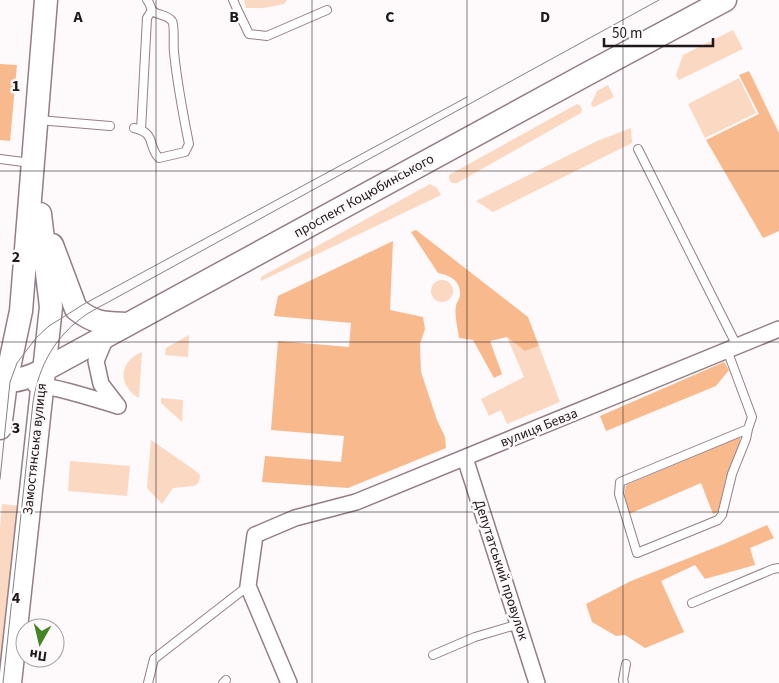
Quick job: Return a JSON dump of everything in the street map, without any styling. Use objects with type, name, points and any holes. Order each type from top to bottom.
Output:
[{"type":"main road","points":[[0,428],[4,384],[21,311],[46,0]]},
{"type":"main road","name":"проспект Коцюбинського","points":[[46,381],[72,366],[108,335],[725,0]]},
{"type":"main road","points":[[32,172],[40,214],[76,308],[85,316],[101,323],[128,324]]},
{"type":"main road","name":"Замостянська вулиця","points":[[40,214],[50,307],[46,381]]},
{"type":"main road","points":[[0,352],[18,324]]},
{"type":"main road","points":[[18,324],[18,342],[22,357],[46,381],[46,403],[36,448]]},
{"type":"main road","points":[[4,384],[46,381]]},
{"type":"main road","points":[[4,384],[35,413],[36,448]]},
{"type":"main road","name":"Замостянська вулиця","points":[[10,683],[36,448]]},
{"type":"street","name":"вулиця Бевза","points":[[248,586],[255,536],[295,518],[356,502],[779,329]]},
{"type":"street","points":[[46,381],[118,406],[101,384],[96,361],[108,335]]},
{"type":"street","name":"Депутатський провулок","points":[[465,458],[537,683]]},
{"type":"street","points":[[248,586],[289,683]]},
{"type":"lane","points":[[147,0],[152,10],[172,20],[174,26],[176,76],[189,144],[186,152],[159,158],[148,135],[137,129],[147,18],[152,10]]},
{"type":"lane","points":[[233,0],[249,34],[267,36],[327,10]]},
{"type":"lane","points":[[36,120],[110,126]]},
{"type":"lane","points":[[638,149],[732,348],[752,417],[746,439],[732,474],[722,516],[718,520],[637,553],[618,494],[620,482],[748,429]]},
{"type":"lane","points":[[0,160],[32,172]]},
{"type":"lane","points":[[692,603],[779,568]]},
{"type":"lane","points":[[148,683],[154,659],[248,586]]},
{"type":"lane","points":[[433,655],[475,637],[519,624]]},
{"type":"lane","points":[[624,683],[622,680],[626,664]]},
{"type":"shaded area","points":[[244,0],[287,0],[284,4],[264,8],[246,8]]},
{"type":"shaded area","points":[[733,30],[743,49],[679,80],[676,75],[683,55]]},
{"type":"shaded area","points":[[0,64],[17,65],[10,141],[0,140]]},
{"type":"shaded area","points":[[749,71],[779,133],[779,231],[763,238],[706,140],[759,114],[739,75]]},
{"type":"shaded area","points":[[739,78],[756,113],[705,138],[688,104]]},
{"type":"shaded area","points":[[608,85],[614,97],[594,107],[592,106],[591,104],[597,91]]},
{"type":"shaded area","points":[[577,104],[580,105],[581,113],[457,183],[451,183],[449,175]]},
{"type":"shaded area","points":[[631,128],[632,143],[493,212],[476,201],[597,141]]},
{"type":"shaded area","points":[[430,184],[437,188],[441,195],[261,281],[261,277]]},
{"type":"shaded area","points":[[416,230],[528,317],[539,346],[525,351],[507,337],[490,341],[502,374],[494,378],[473,340],[459,338],[455,313],[460,296],[459,286],[457,282],[447,275],[438,273],[411,232]]},
{"type":"shaded area","points":[[393,241],[390,310],[423,317],[425,329],[420,344],[421,372],[437,420],[445,437],[446,448],[348,488],[262,482],[265,456],[341,462],[344,436],[271,430],[278,341],[349,347],[351,323],[274,316],[278,296]]},
{"type":"shaded area","points":[[438,280],[446,280],[453,287],[453,295],[446,302],[438,302],[431,295],[431,287]]},
{"type":"shaded area","points":[[189,335],[188,357],[165,355],[166,348]]},
{"type":"shaded area","points":[[507,337],[525,351],[539,346],[560,402],[507,424],[501,410],[489,416],[481,399],[524,377]]},
{"type":"shaded area","points":[[142,352],[139,398],[127,387],[124,381],[124,374],[125,367],[129,361]]},
{"type":"shaded area","points":[[724,362],[729,370],[716,386],[606,431],[600,416]]},
{"type":"shaded area","points":[[161,398],[183,400],[182,422],[161,403]]},
{"type":"shaded area","points":[[740,437],[741,442],[726,477],[718,512],[713,514],[701,483],[629,514],[624,496],[626,485]]},
{"type":"shaded area","points":[[151,440],[200,475],[199,482],[196,485],[173,488],[162,504],[147,488]]},
{"type":"shaded area","points":[[70,461],[130,466],[127,496],[68,491]]},
{"type":"shaded area","points":[[2,504],[19,506],[0,683],[0,527]]},
{"type":"shaded area","points":[[767,525],[774,538],[750,548],[755,565],[705,579],[695,565],[661,581],[684,632],[645,648],[625,635],[616,636],[592,622],[586,604],[631,581]]},
{"type":"tram line","points":[[3,683],[33,402],[44,364],[50,352],[66,332],[93,310],[659,0]]},
{"type":"tram line","points":[[0,479],[10,382],[17,363],[36,338],[49,326],[84,304],[467,97]]}]
